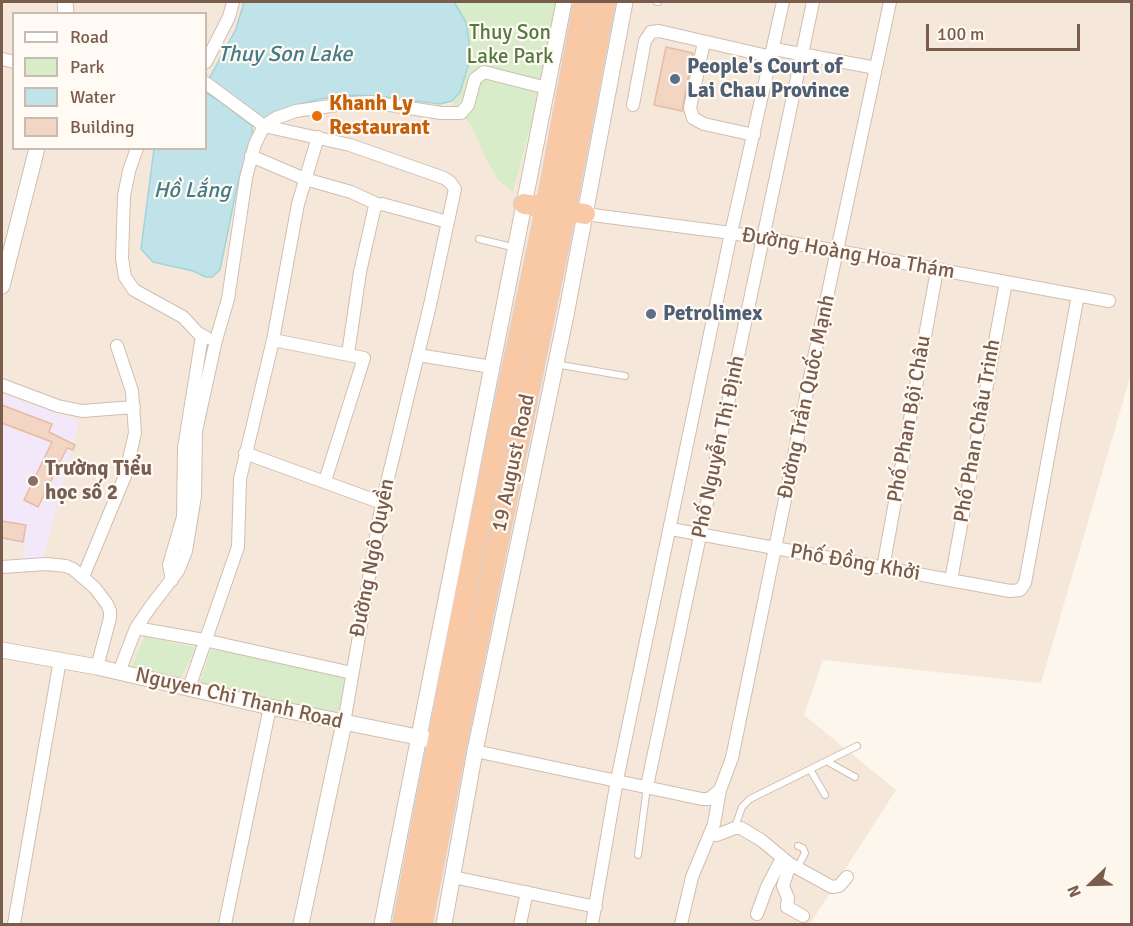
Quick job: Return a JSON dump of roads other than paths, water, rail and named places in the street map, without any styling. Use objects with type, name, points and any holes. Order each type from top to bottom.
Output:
[{"type":"highway","name":"19 August Road","points":[[422,924],[456,746],[527,405],[584,2]]},
{"type":"highway","name":"19 August Road","points":[[403,924],[428,739],[605,2]]},
{"type":"highway","points":[[524,204],[585,214]]},
{"type":"street","points":[[207,60],[229,17],[233,2]]},
{"type":"street","name":"19 August Road","points":[[382,924],[428,739],[492,367],[564,2]]},
{"type":"street","name":"19 August Road","points":[[444,924],[476,751],[585,214],[625,2]]},
{"type":"street","name":"Phố Nguyễn Thị Định","points":[[592,924],[617,780],[731,233],[783,2]]},
{"type":"street","name":"Phố Nguyễn Thị Định","points":[[647,786],[813,2]]},
{"type":"street","name":"Đường Trần Quốc Mạnh","points":[[681,924],[692,877],[717,816],[720,790],[732,758],[890,2]]},
{"type":"street","points":[[633,105],[645,41],[649,34],[659,31],[704,42],[773,53],[802,53],[876,68]]},
{"type":"street","points":[[704,42],[690,108],[693,118],[704,124],[754,135]]},
{"type":"street","points":[[119,672],[136,628],[183,562],[190,537],[195,496],[196,431],[216,340],[228,299],[246,178],[258,135],[264,126],[276,117],[296,111],[351,103],[371,102],[441,113],[461,113],[468,105],[475,79],[484,72],[547,88]]},
{"type":"street","points":[[189,688],[238,547],[240,479],[245,453],[273,340],[291,235],[318,138],[264,126],[207,84]]},
{"type":"street","name":"Đường Ngô Quyền","points":[[301,924],[344,723],[382,503],[455,194],[453,185],[444,178],[350,145],[318,138]]},
{"type":"street","points":[[2,286],[36,150]]},
{"type":"street","points":[[136,150],[124,196],[122,258],[125,277],[134,290],[183,317],[202,336],[216,340]]},
{"type":"street","points":[[251,156],[305,179],[351,192],[377,204],[448,222]]},
{"type":"street","points":[[348,354],[366,238],[377,204]]},
{"type":"street","name":"Đường Hoàng Hoa Thám","points":[[585,214],[838,250],[1109,301]]},
{"type":"street","name":"Phố Phan Bội Châu","points":[[884,568],[937,270]]},
{"type":"street","name":"Phố Phan Châu Trinh","points":[[951,580],[1006,282]]},
{"type":"street","name":"Phố Đồng Khởi","points":[[670,529],[1010,591],[1020,590],[1024,583],[1078,295]]},
{"type":"street","points":[[172,580],[169,565],[183,517],[184,448],[202,336]]},
{"type":"street","points":[[273,340],[364,358],[325,481]]},
{"type":"street","points":[[83,577],[130,461],[135,433],[134,407],[128,376],[117,346]]},
{"type":"street","points":[[418,355],[492,367]]},
{"type":"street","points":[[2,385],[58,406],[82,411],[134,407]]},
{"type":"street","points":[[245,453],[382,503]]},
{"type":"street","points":[[2,567],[58,564],[73,569],[103,597],[110,611],[110,618],[97,667]]},
{"type":"street","points":[[136,628],[204,640],[352,673]]},
{"type":"street","name":"Nguyen Chi Thanh Road","points":[[2,650],[97,667],[476,751]]},
{"type":"street","points":[[14,924],[60,660]]},
{"type":"street","points":[[225,924],[270,707]]},
{"type":"street","points":[[476,751],[702,799],[709,799],[720,790]]},
{"type":"street","points":[[710,834],[717,835],[741,828],[790,864],[832,887],[839,886],[847,878]]},
{"type":"street","points":[[754,909],[767,887],[790,864]]},
{"type":"street","points":[[790,864],[783,886],[788,898],[787,907],[803,916]]},
{"type":"street","points":[[453,877],[596,907]]},
{"type":"street","points":[[520,924],[527,892]]},
{"type":"lane","points":[[479,239],[516,248]]},
{"type":"lane","points":[[555,364],[625,376]]},
{"type":"lane","points":[[735,828],[742,807],[750,799],[811,771],[857,746]]},
{"type":"lane","points":[[828,762],[855,777]]},
{"type":"lane","points":[[811,771],[825,795]]},
{"type":"lane","points":[[638,855],[647,786]]},
{"type":"lane","points":[[790,864],[805,853],[803,848],[798,846]]},
{"type":"water","name":"Thuy Son Lake","points":[[244,2],[454,2],[466,22],[469,42],[469,63],[460,92],[452,101],[440,104],[376,96],[349,95],[319,99],[291,107],[262,120],[211,84],[210,77],[236,29]]},
{"type":"water","name":"Hồ Lắng","points":[[207,94],[252,126],[253,139],[238,182],[220,270],[212,277],[206,277],[193,271],[153,262],[141,249],[154,150],[207,150]]},
{"type":"place","name":"People's Court of Lai Chau Province","points":[[675,79]]},
{"type":"place","name":"Khanh Ly Restaurant","points":[[317,116]]},
{"type":"place","name":"Petrolimex","points":[[651,314]]},
{"type":"place","name":"Trường Tiểu học số 2","points":[[33,481]]},
{"type":"park label","name":"Thuy Son Lake Park","points":[[510,45]]}]
